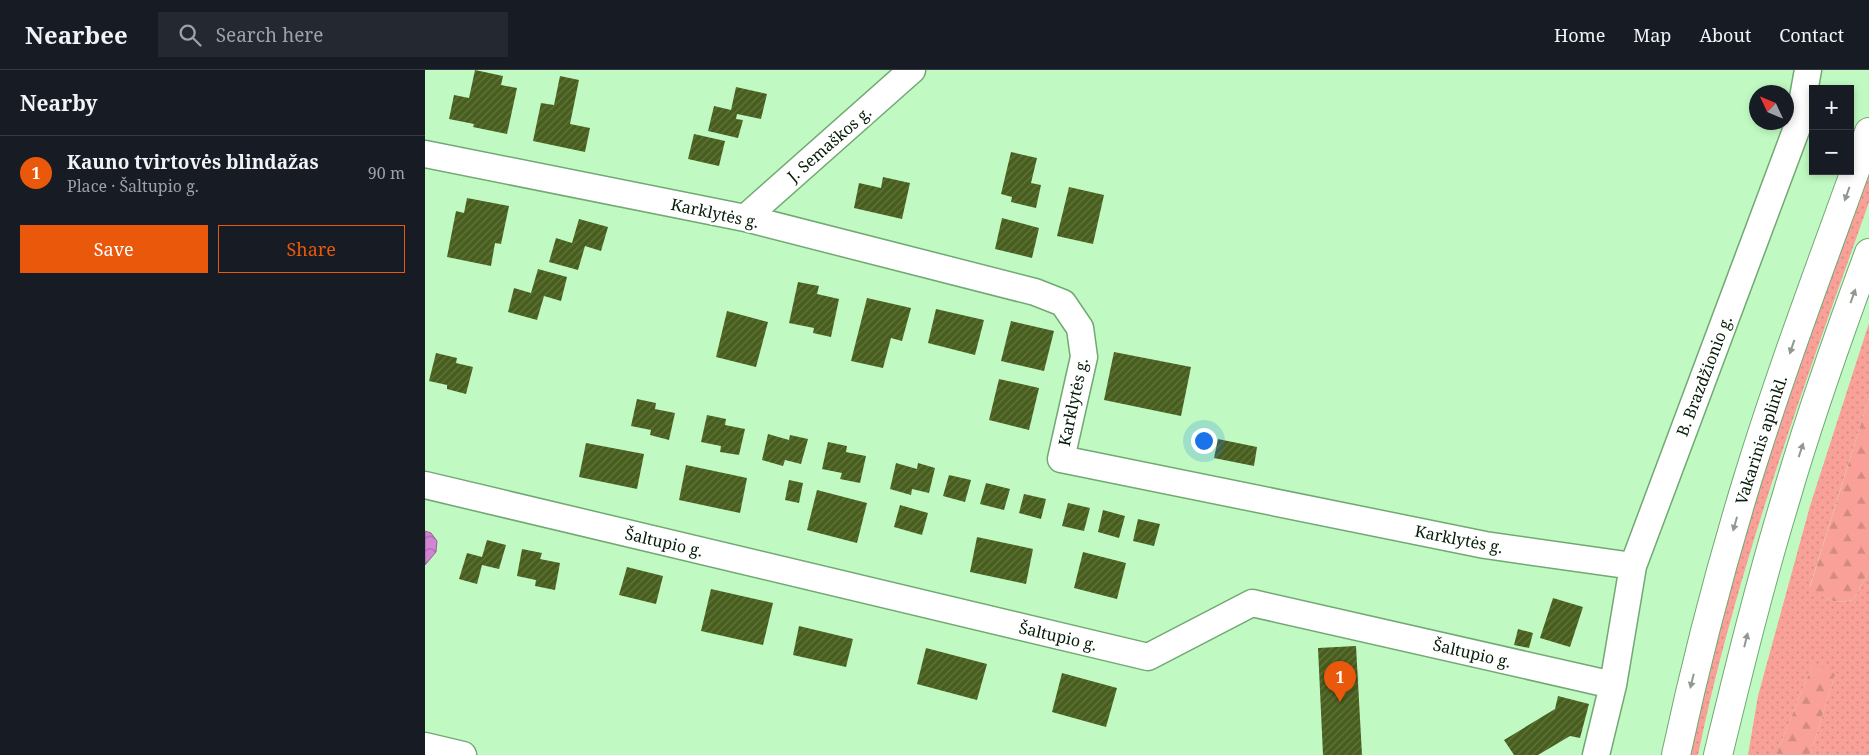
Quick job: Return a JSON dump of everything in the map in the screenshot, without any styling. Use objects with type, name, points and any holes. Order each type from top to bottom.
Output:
[{"type":"highway","name":"Vakarinis aplinkl.","points":[[1675,755],[1712,603],[1748,477],[1794,339],[1869,132]]},
{"type":"highway","points":[[1718,755],[1749,626],[1786,496],[1832,353],[1869,253]]},
{"type":"street","name":"J. Semaškos g.","points":[[745,218],[912,70]]},
{"type":"street","name":"B. Brazdžionio g.","points":[[1613,685],[1633,566],[1798,125],[1808,70]]},
{"type":"street","name":"Karklytės g.","points":[[425,154],[745,218],[1035,292],[1063,303],[1080,328],[1084,357],[1061,459],[1485,545],[1633,566]]},
{"type":"street","name":"Šaltupio g.","points":[[425,486],[1148,657],[1252,603],[1613,685]]},
{"type":"street","points":[[1596,755],[1613,685]]},
{"type":"street","points":[[425,746],[463,755]]},
{"type":"green space","points":[[1869,162],[1869,202],[1797,407],[1752,545],[1714,684],[1698,755],[1689,755],[1704,683],[1760,476]]},
{"type":"green space","points":[[1869,323],[1869,398],[1810,586],[1830,600],[1840,602],[1853,600],[1869,571],[1869,755],[1810,755],[1835,675],[1812,666],[1776,755],[1748,755],[1758,696],[1810,506]]},
{"type":"green space","points":[[1869,398],[1869,571],[1853,600],[1840,602],[1825,598],[1810,587]]},
{"type":"green space","points":[[1812,666],[1830,668],[1835,675],[1810,755],[1776,755]]},
{"type":"water","points":[[425,531],[431,533],[437,541],[436,552],[425,565]]},
{"type":"building","points":[[475,70],[503,76],[501,85],[517,88],[507,134],[473,127],[474,124],[449,119],[454,95],[469,98]]},
{"type":"building","points":[[560,76],[579,80],[570,124],[590,128],[585,152],[533,141],[541,103],[554,105]]},
{"type":"building","points":[[736,87],[767,94],[761,119],[737,114],[736,119],[743,120],[738,138],[708,131],[714,106],[731,110]]},
{"type":"building","points":[[694,134],[725,141],[719,166],[688,159]]},
{"type":"building","points":[[1011,152],[1037,158],[1031,183],[1041,185],[1036,208],[1011,202],[1012,197],[1001,194]]},
{"type":"building","points":[[883,177],[910,183],[902,219],[854,208],[859,183],[881,188]]},
{"type":"building","points":[[1069,187],[1104,195],[1093,244],[1057,236]]},
{"type":"building","points":[[467,198],[509,206],[501,244],[495,243],[491,266],[447,257],[456,211],[464,213]]},
{"type":"building","points":[[1002,218],[1039,228],[1032,258],[995,249]]},
{"type":"building","points":[[579,219],[608,227],[601,251],[585,246],[578,270],[549,262],[556,238],[572,243]]},
{"type":"building","points":[[538,269],[567,277],[561,301],[544,296],[537,320],[508,312],[514,288],[531,293]]},
{"type":"building","points":[[798,282],[819,286],[817,294],[839,299],[831,337],[813,333],[814,328],[789,323]]},
{"type":"building","points":[[867,298],[911,308],[902,341],[891,338],[883,368],[851,361]]},
{"type":"building","points":[[936,309],[984,320],[975,355],[928,343]]},
{"type":"building","points":[[727,311],[768,322],[756,367],[716,357]]},
{"type":"building","points":[[1011,321],[1054,331],[1044,371],[1001,361]]},
{"type":"building","points":[[1114,352],[1191,367],[1181,416],[1104,400]]},
{"type":"building","points":[[436,353],[457,358],[456,363],[473,367],[466,394],[447,389],[447,385],[429,381]]},
{"type":"building","points":[[999,379],[1039,388],[1029,430],[989,420]]},
{"type":"building","points":[[637,399],[656,403],[655,409],[675,413],[669,440],[650,435],[651,430],[631,426]]},
{"type":"building","points":[[707,415],[726,419],[725,425],[745,429],[739,455],[720,452],[721,446],[701,442]]},
{"type":"building","points":[[768,434],[789,440],[790,435],[808,439],[801,464],[785,460],[783,466],[762,460]]},
{"type":"building","points":[[1218,439],[1257,447],[1254,466],[1214,458]]},
{"type":"building","points":[[828,442],[847,446],[846,452],[866,456],[860,483],[840,479],[842,473],[822,469]]},
{"type":"building","points":[[586,443],[644,454],[637,489],[579,477]]},
{"type":"building","points":[[896,463],[917,469],[918,463],[935,468],[929,493],[912,489],[911,495],[890,489]]},
{"type":"building","points":[[686,465],[747,478],[740,513],[679,500]]},
{"type":"building","points":[[949,475],[971,480],[965,502],[943,496]]},
{"type":"building","points":[[789,480],[803,483],[799,503],[785,500]]},
{"type":"building","points":[[986,483],[1010,489],[1004,510],[980,504]]},
{"type":"building","points":[[817,490],[867,503],[857,543],[807,530]]},
{"type":"building","points":[[1024,494],[1046,499],[1041,519],[1019,513]]},
{"type":"building","points":[[1068,503],[1090,508],[1084,531],[1062,526]]},
{"type":"building","points":[[900,505],[928,513],[922,535],[894,527]]},
{"type":"building","points":[[1103,510],[1125,516],[1119,538],[1098,532]]},
{"type":"building","points":[[1138,519],[1160,524],[1154,546],[1133,541]]},
{"type":"building","points":[[977,537],[1033,549],[1026,584],[970,572]]},
{"type":"building","points":[[487,540],[506,545],[499,569],[482,565],[477,584],[459,579],[467,553],[482,557]]},
{"type":"building","points":[[522,549],[542,553],[540,559],[560,563],[555,590],[535,586],[536,580],[517,576]]},
{"type":"building","points":[[1083,552],[1126,563],[1117,599],[1074,588]]},
{"type":"building","points":[[627,567],[663,576],[656,604],[619,595]]},
{"type":"building","points":[[711,589],[773,603],[763,645],[701,631]]},
{"type":"building","points":[[1553,598],[1583,607],[1570,647],[1540,638]]},
{"type":"building","points":[[799,626],[853,639],[846,667],[793,655]]},
{"type":"building","points":[[1518,629],[1533,633],[1529,648],[1514,645]]},
{"type":"building","points":[[1356,646],[1362,755],[1323,755],[1318,648]]},
{"type":"building","points":[[926,648],[987,664],[977,700],[917,684]]},
{"type":"building","points":[[1062,673],[1117,688],[1106,727],[1052,712]]},
{"type":"building","points":[[1558,696],[1589,704],[1580,738],[1570,736],[1538,755],[1514,755],[1504,740],[1555,709]]},
{"type":"place","name":"Kauno tvirtovės blindažas","points":[[1340,702]]}]
